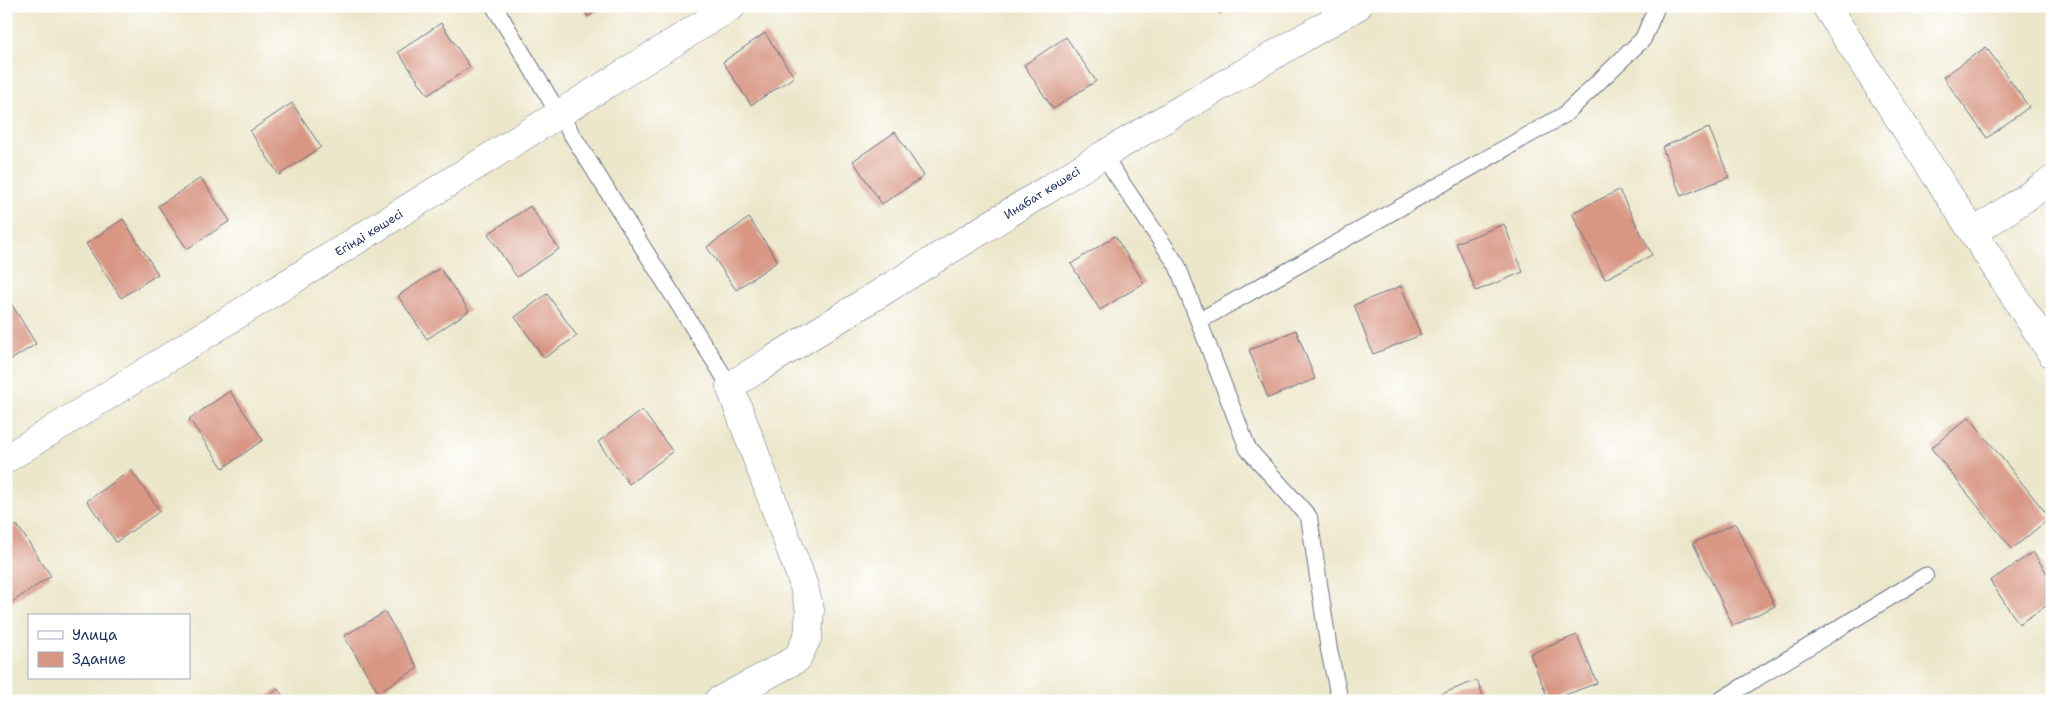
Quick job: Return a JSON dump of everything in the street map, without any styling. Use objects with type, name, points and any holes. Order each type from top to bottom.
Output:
[{"type":"street","name":"Егінді көшесі","points":[[6,459],[732,6]]},
{"type":"street","name":"Инабат көшесі","points":[[730,386],[1103,155],[1358,6]]},
{"type":"street","points":[[1826,6],[2052,354]]},
{"type":"street","points":[[1973,233],[2052,180]]},
{"type":"street","points":[[718,701],[797,659],[808,636],[810,610],[803,583],[730,386]]},
{"type":"lane","points":[[494,6],[559,114],[730,386]]},
{"type":"lane","points":[[1198,321],[1564,115],[1643,39],[1656,6]]},
{"type":"lane","points":[[1103,155],[1177,265],[1248,449],[1309,517],[1329,650],[1340,701]]},
{"type":"lane","points":[[1719,701],[1925,576]]},
{"type":"building","points":[[581,6],[604,6],[588,17]]},
{"type":"building","points":[[1215,6],[1233,6],[1220,14]]},
{"type":"building","points":[[441,23],[470,67],[428,95],[398,52]]},
{"type":"building","points":[[765,33],[794,77],[751,105],[723,62]]},
{"type":"building","points":[[1066,37],[1096,81],[1053,109],[1024,65]]},
{"type":"building","points":[[1986,47],[2029,107],[1987,138],[1943,77]]},
{"type":"building","points":[[292,103],[321,147],[279,175],[250,131]]},
{"type":"building","points":[[1709,128],[1729,177],[1681,196],[1662,147]]},
{"type":"building","points":[[895,132],[924,176],[882,204],[853,161]]},
{"type":"building","points":[[201,178],[230,221],[187,249],[158,206]]},
{"type":"building","points":[[1619,190],[1652,255],[1605,279],[1572,213]]},
{"type":"building","points":[[530,206],[559,249],[517,277],[488,234]]},
{"type":"building","points":[[749,218],[778,261],[736,290],[707,247]]},
{"type":"building","points":[[123,219],[158,274],[121,298],[86,244]]},
{"type":"building","points":[[1504,224],[1523,272],[1476,291],[1456,243]]},
{"type":"building","points":[[1115,236],[1144,283],[1100,310],[1071,264]]},
{"type":"building","points":[[440,268],[469,311],[427,339],[398,296]]},
{"type":"building","points":[[1401,286],[1421,335],[1373,354],[1354,305]]},
{"type":"building","points":[[547,294],[577,336],[544,358],[515,317]]},
{"type":"building","points":[[6,295],[36,344],[6,363]]},
{"type":"building","points":[[1296,330],[1315,379],[1268,398],[1249,350]]},
{"type":"building","points":[[230,391],[263,440],[223,468],[189,419]]},
{"type":"building","points":[[642,410],[673,452],[629,484],[598,442]]},
{"type":"building","points":[[1969,417],[2050,518],[2012,549],[1931,448]]},
{"type":"building","points":[[131,470],[160,511],[116,542],[87,501]]},
{"type":"building","points":[[1735,523],[1775,606],[1733,626],[1693,543]]},
{"type":"building","points":[[17,525],[51,576],[6,606],[6,532]]},
{"type":"building","points":[[2033,552],[2052,581],[2052,602],[2019,624],[1990,581]]},
{"type":"building","points":[[385,612],[418,668],[378,692],[344,636]]},
{"type":"building","points":[[1577,635],[1597,683],[1549,701],[1530,654]]},
{"type":"building","points":[[1477,680],[1485,701],[1430,701],[1429,699]]},
{"type":"building","points":[[278,689],[287,701],[261,701]]}]
